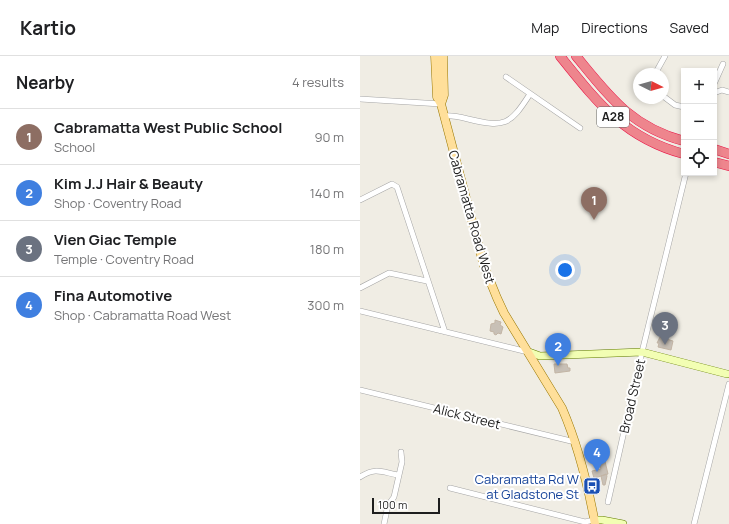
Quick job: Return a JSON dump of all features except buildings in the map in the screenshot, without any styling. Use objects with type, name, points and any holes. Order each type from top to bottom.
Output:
[{"type":"highway","name":"A28","points":[[560,56],[598,102],[620,123],[643,138],[681,153]]},
{"type":"highway","name":"A28","points":[[576,56],[622,109],[643,124],[660,133],[681,140]]},
{"type":"highway","points":[[717,150],[729,154]]},
{"type":"highway","points":[[717,163],[729,166]]},
{"type":"main road","name":"Cabramatta Road West","points":[[435,56],[437,97],[441,104],[484,266],[504,313],[562,408],[575,442],[589,493],[594,522]]},
{"type":"main road","name":"Cabramatta Road West","points":[[441,104],[444,95],[442,56]]},
{"type":"street","points":[[658,68],[665,56]]},
{"type":"street","points":[[717,77],[723,64]]},
{"type":"street","points":[[506,77],[580,128]]},
{"type":"street","points":[[717,92],[722,90],[729,92]]},
{"type":"street","points":[[444,116],[451,115],[482,122],[500,124],[507,122],[520,109],[530,94]]},
{"type":"street","points":[[360,99],[441,104]]},
{"type":"street","points":[[669,100],[675,105],[681,106]]},
{"type":"street","name":"Broad Street","points":[[608,502],[685,176]]},
{"type":"street","points":[[360,200],[386,185],[392,184],[397,187],[445,332]]},
{"type":"street","points":[[360,288],[389,273],[427,281]]},
{"type":"street","points":[[360,311],[529,352],[540,356],[642,352],[728,375]]},
{"type":"street","points":[[694,524],[729,384]]},
{"type":"street","name":"Alick Street","points":[[360,390],[575,442]]},
{"type":"street","points":[[384,524],[388,505],[394,497],[402,462],[401,452]]},
{"type":"street","points":[[360,477],[370,471],[376,470],[398,475]]},
{"type":"street","points":[[450,488],[585,522],[602,520],[623,524]]},
{"type":"place","name":"Cabramatta West Public School","points":[[594,220]]},
{"type":"place","name":"Vien Giac Temple","points":[[665,345]]},
{"type":"place","name":"Kim J.J Hair & Beauty","points":[[558,366]]},
{"type":"place","name":"Fina Automotive","points":[[597,472]]},
{"type":"place","name":"Cabramatta Rd W at Gladstone St","points":[[592,486]]}]
